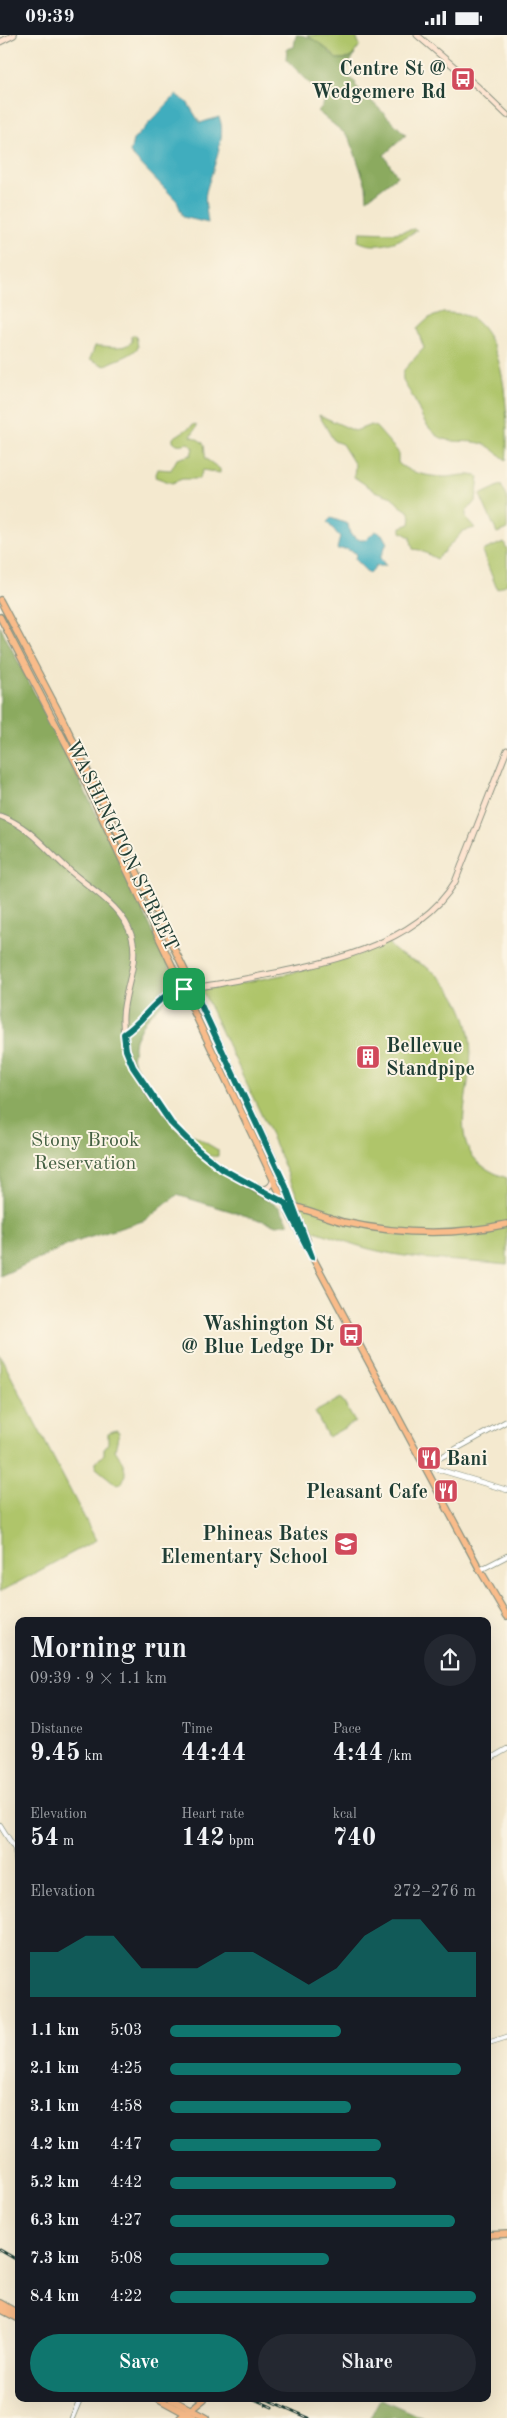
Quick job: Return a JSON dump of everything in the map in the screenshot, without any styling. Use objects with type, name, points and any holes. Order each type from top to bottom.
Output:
[{"type":"main road","points":[[0,42],[14,35]]},
{"type":"main road","points":[[419,35],[507,115]]},
{"type":"main road","name":"WASHINGTON STREET","points":[[0,601],[31,655],[94,780],[193,988],[294,1206],[312,1257]]},
{"type":"main road","name":"WASHINGTON STREET","points":[[0,617],[79,769],[312,1257],[480,1570],[507,1616]]},
{"type":"main road","points":[[124,1034],[135,1027],[158,999],[169,993],[343,956],[376,943],[418,921],[433,910],[448,894],[507,750]]},
{"type":"main road","points":[[0,816],[27,830],[40,840],[57,859],[110,904],[127,926],[132,937],[133,957],[123,1016],[126,1050],[133,1067],[171,1123],[207,1158],[237,1178],[285,1203],[343,1221],[415,1232],[453,1231],[507,1224]]},
{"type":"main road","points":[[237,1178],[262,1189],[271,1186],[274,1178]]},
{"type":"main road","points":[[491,2235],[507,2234]]},
{"type":"main road","points":[[0,2303],[15,2312]]},
{"type":"main road","points":[[0,2309],[15,2317]]},
{"type":"main road","points":[[166,2402],[206,2418]]},
{"type":"main road","points":[[175,2402],[194,2418]]},
{"type":"main road","points":[[180,2418],[200,2402]]},
{"type":"street","points":[[425,1466],[507,1421]]},
{"type":"street","points":[[425,1466],[507,1490]]},
{"type":"street","points":[[480,1570],[507,1555]]},
{"type":"street","points":[[491,1758],[507,1749]]},
{"type":"street","points":[[0,1825],[15,1849]]},
{"type":"street","points":[[491,2042],[507,2037]]},
{"type":"street","points":[[72,2418],[79,2402]]},
{"type":"green space","points":[[296,35],[308,37],[318,43],[336,59],[349,59],[355,54],[344,73],[406,135],[384,155],[397,176],[367,199],[366,186],[348,136],[317,111],[323,104],[323,98],[286,59],[287,49],[294,47]]},
{"type":"green space","points":[[307,35],[355,35],[360,45],[351,58],[336,59],[331,52]]},
{"type":"green space","points":[[417,230],[404,238],[381,245],[366,244],[358,241],[360,232],[394,233]]},
{"type":"green space","points":[[443,313],[453,313],[471,318],[479,324],[494,348],[499,362],[505,394],[507,424],[506,460],[486,445],[476,442],[450,441],[438,436],[425,422],[404,383],[404,370],[424,348],[417,329],[429,318]]},
{"type":"green space","points":[[132,335],[136,336],[138,347],[127,356],[105,366],[90,359],[95,346],[114,347],[128,345],[132,342]]},
{"type":"green space","points":[[319,415],[355,431],[371,425],[376,427],[398,452],[398,463],[409,470],[441,477],[467,475],[479,477],[476,500],[466,512],[466,518],[475,528],[463,531],[437,559],[420,550],[413,549],[410,537],[401,532],[401,527],[410,524],[411,517],[408,511],[392,497],[375,491],[354,477],[355,465],[342,444],[334,441]]},
{"type":"green space","points":[[195,424],[197,426],[191,436],[203,443],[206,459],[220,469],[220,473],[203,470],[199,479],[182,479],[172,483],[155,477],[158,469],[171,470],[177,459],[191,455],[193,448],[191,445],[188,443],[177,444],[173,441],[173,438]]},
{"type":"green space","points":[[501,485],[507,497],[507,529],[497,533],[480,495]]},
{"type":"green space","points":[[504,542],[507,550],[507,584],[497,589],[482,551]]},
{"type":"green space","name":"Stony Brook Reservation","points":[[0,626],[110,840],[182,994],[175,994],[166,998],[144,1021],[135,1040],[132,1059],[162,1111],[181,1134],[223,1169],[229,1178],[279,1207],[289,1223],[277,1225],[177,1195],[146,1220],[75,1242],[0,1276]]},
{"type":"green space","points":[[388,942],[398,953],[421,964],[439,977],[459,1003],[463,1013],[469,1034],[471,1055],[464,1117],[464,1136],[471,1153],[484,1167],[507,1178],[507,1265],[426,1259],[394,1254],[361,1247],[312,1230],[270,1133],[202,990],[322,966],[368,951]]},
{"type":"green space","points":[[189,1133],[218,1150],[218,1156],[209,1155],[200,1150],[193,1142]]},
{"type":"green space","points":[[0,1355],[96,1540],[0,1592]]},
{"type":"green space","points":[[341,1398],[355,1422],[328,1437],[315,1412]]},
{"type":"green space","points":[[116,1430],[119,1432],[115,1450],[125,1470],[124,1479],[121,1484],[117,1485],[96,1468],[96,1462],[104,1454],[104,1449],[108,1443],[108,1433]]},
{"type":"green space","points":[[378,2402],[388,2402],[423,2418],[370,2418]]},
{"type":"water","points":[[176,95],[187,102],[200,123],[219,117],[221,125],[218,154],[205,196],[208,223],[183,217],[177,201],[130,153],[133,140]]},
{"type":"water","points":[[331,518],[348,524],[350,534],[360,540],[366,540],[375,531],[382,534],[387,543],[380,558],[386,566],[376,566],[369,574],[355,560],[356,553],[346,549],[337,549],[340,537],[327,522]]},
{"type":"railway","points":[[0,2250],[15,2259]]},
{"type":"railway","points":[[261,2402],[272,2407]]},
{"type":"railway","points":[[273,2402],[309,2418]]},
{"type":"place","name":"Centre St @ Wedgemere Rd","points":[[463,79]]},
{"type":"place","name":"Bellevue Standpipe","points":[[368,1057]]},
{"type":"place","name":"Washington St @ Blue Ledge Dr","points":[[351,1335]]},
{"type":"place","name":"Bani","points":[[429,1458]]},
{"type":"place","name":"Pleasant Cafe","points":[[446,1491]]},
{"type":"place","name":"Phineas Bates Elementary School","points":[[346,1544]]},
{"type":"route","points":[[193,988],[219,1042],[286,1187],[312,1257],[285,1203],[228,1173],[190,1143],[171,1123],[146,1089],[133,1067],[126,1050],[124,1034],[135,1027],[158,999],[179,989],[184,989],[193,988]]}]
